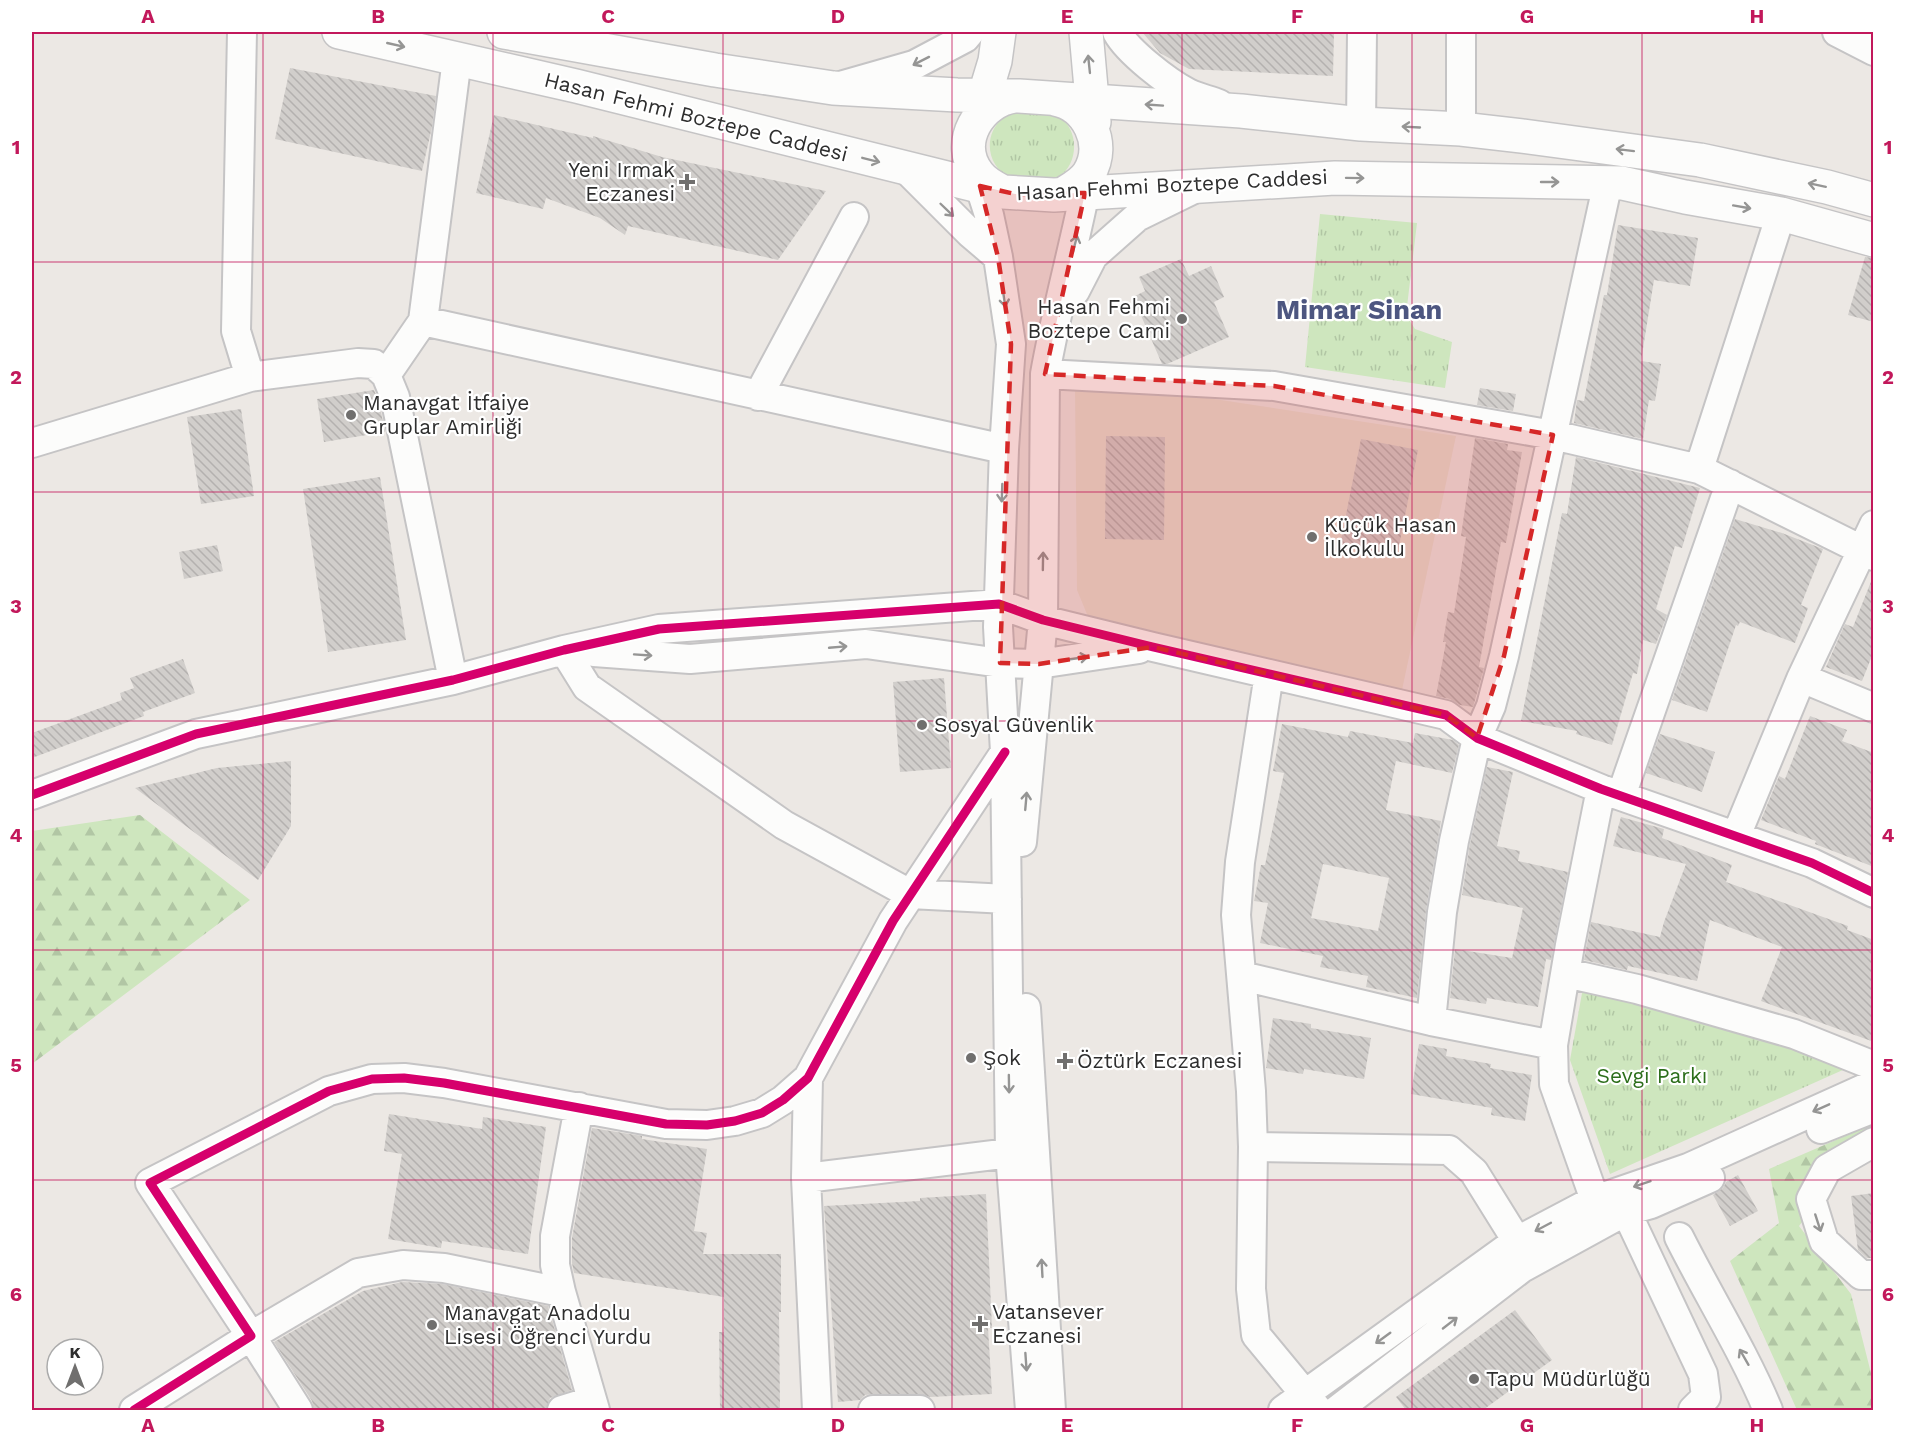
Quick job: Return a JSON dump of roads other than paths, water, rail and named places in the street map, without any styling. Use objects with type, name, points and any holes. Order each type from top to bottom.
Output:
[{"type":"main road","name":"Hasan Fehmi Boztepe Caddesi","points":[[339,32],[576,86],[906,169],[985,180],[1015,194],[1079,186],[1198,187],[1335,178],[1608,182],[1781,214],[1874,240]]},
{"type":"main road","name":"Hasan Fehmi Boztepe Caddesi","points":[[504,32],[715,70],[833,88],[982,105],[1033,97],[1241,111],[1361,124],[1461,129],[1701,160],[1827,187],[1874,200]]},
{"type":"main road","points":[[985,180],[969,144],[971,129],[982,105],[995,61],[999,32]]},
{"type":"main road","points":[[1079,186],[1095,156],[1096,139],[1086,32]]},
{"type":"main road","points":[[1033,97],[1064,101],[1079,110],[1090,123],[1096,139]]},
{"type":"street","points":[[242,32],[236,331],[250,377]]},
{"type":"street","points":[[833,88],[914,65],[965,38],[970,32]]},
{"type":"street","points":[[1117,32],[1138,57],[1188,93],[1241,111]]},
{"type":"street","points":[[1361,124],[1362,32]]},
{"type":"street","points":[[1461,32],[1461,129]]},
{"type":"street","points":[[1837,32],[1874,51]]},
{"type":"street","points":[[386,375],[423,321],[457,59]]},
{"type":"street","points":[[906,169],[970,233],[998,257]]},
{"type":"street","points":[[985,180],[1011,345],[1004,449],[999,604],[1000,663],[1005,752],[1010,1154],[1030,1410]]},
{"type":"street","points":[[1431,1021],[1442,912],[1454,841],[1477,738],[1491,706],[1504,656],[1608,182]]},
{"type":"street","points":[[1051,1410],[1020,912],[1022,844],[1043,620],[1045,374],[1079,186]]},
{"type":"street","points":[[1052,335],[1093,256],[1137,217],[1198,187]]},
{"type":"street","points":[[1699,469],[1781,214]]},
{"type":"street","points":[[758,396],[854,218]]},
{"type":"street","points":[[423,321],[1004,449]]},
{"type":"street","points":[[32,443],[250,377],[358,363],[374,364],[386,375],[395,397],[453,680]]},
{"type":"street","points":[[1045,374],[1274,386],[1553,435],[1699,469],[1869,544],[1802,678],[1736,836]]},
{"type":"street","points":[[1595,1200],[1554,1084],[1553,1045],[1570,945],[1611,792],[1730,484]]},
{"type":"street","points":[[32,795],[196,734],[453,680],[564,650],[659,629],[999,604],[1043,620],[1446,715],[1477,738],[1611,792],[1812,863],[1874,893]]},
{"type":"street","points":[[564,650],[690,659],[866,644],[1000,663],[1039,664],[1153,647]]},
{"type":"street","points":[[564,650],[588,687],[784,825],[910,894],[1007,899]]},
{"type":"street","points":[[1269,674],[1240,862],[1236,915],[1251,1091],[1251,1289],[1256,1335],[1302,1405],[1517,1241],[1595,1200],[1688,1168],[1874,1083]]},
{"type":"street","points":[[1802,678],[1874,708]]},
{"type":"street","points":[[298,1410],[150,1183],[329,1091],[372,1078],[404,1078],[444,1083],[666,1124],[706,1125],[735,1121],[762,1113],[783,1100],[808,1078],[893,921],[1005,752]]},
{"type":"street","points":[[1566,972],[1637,989],[1794,1034],[1874,1066]]},
{"type":"street","points":[[1242,976],[1431,1021],[1553,1045]]},
{"type":"street","points":[[808,1078],[806,1178],[817,1410]]},
{"type":"street","points":[[562,1410],[593,1406],[555,1265],[555,1236],[579,1107]]},
{"type":"street","points":[[1337,1410],[1522,1268],[1626,1211],[1651,1204],[1874,1108]]},
{"type":"street","points":[[1874,1142],[1827,1169],[1811,1199],[1824,1241],[1861,1275],[1874,1275]]},
{"type":"street","points":[[1252,1146],[1449,1150],[1474,1172],[1517,1241]]},
{"type":"street","points":[[806,1178],[1010,1154]]},
{"type":"street","points":[[1626,1211],[1703,1374],[1706,1397],[1693,1410]]},
{"type":"street","points":[[1679,1237],[1752,1372],[1768,1410]]},
{"type":"street","points":[[134,1410],[251,1336],[358,1273],[403,1265],[444,1268],[561,1292]]},
{"type":"street","points":[[873,1410],[920,1410]]},
{"type":"place","name":"Yeni Irmak Eczanesi","points":[[687,182]]},
{"type":"place","name":"Hasan Fehmi Boztepe Cami","points":[[1182,319]]},
{"type":"place","name":"Manavgat İtfaiye Gruplar Amirliği","points":[[351,415]]},
{"type":"place","name":"Küçük Hasan İlkokulu","points":[[1312,537]]},
{"type":"place","name":"Sosyal Güvenlik","points":[[922,725]]},
{"type":"place","name":"Şok","points":[[971,1058]]},
{"type":"place","name":"Öztürk Eczanesi","points":[[1065,1061]]},
{"type":"place","name":"Vatansever Eczanesi","points":[[980,1324]]},
{"type":"place","name":"Manavgat Anadolu Lisesi Öğrenci Yurdu","points":[[432,1325]]},
{"type":"place","name":"Tapu Müdürlüğü","points":[[1474,1379]]},
{"type":"district","name":"Mimar Sinan","points":[[1359,310]]},
{"type":"park label","name":"Sevgi Parkı","points":[[1652,1076]]}]
